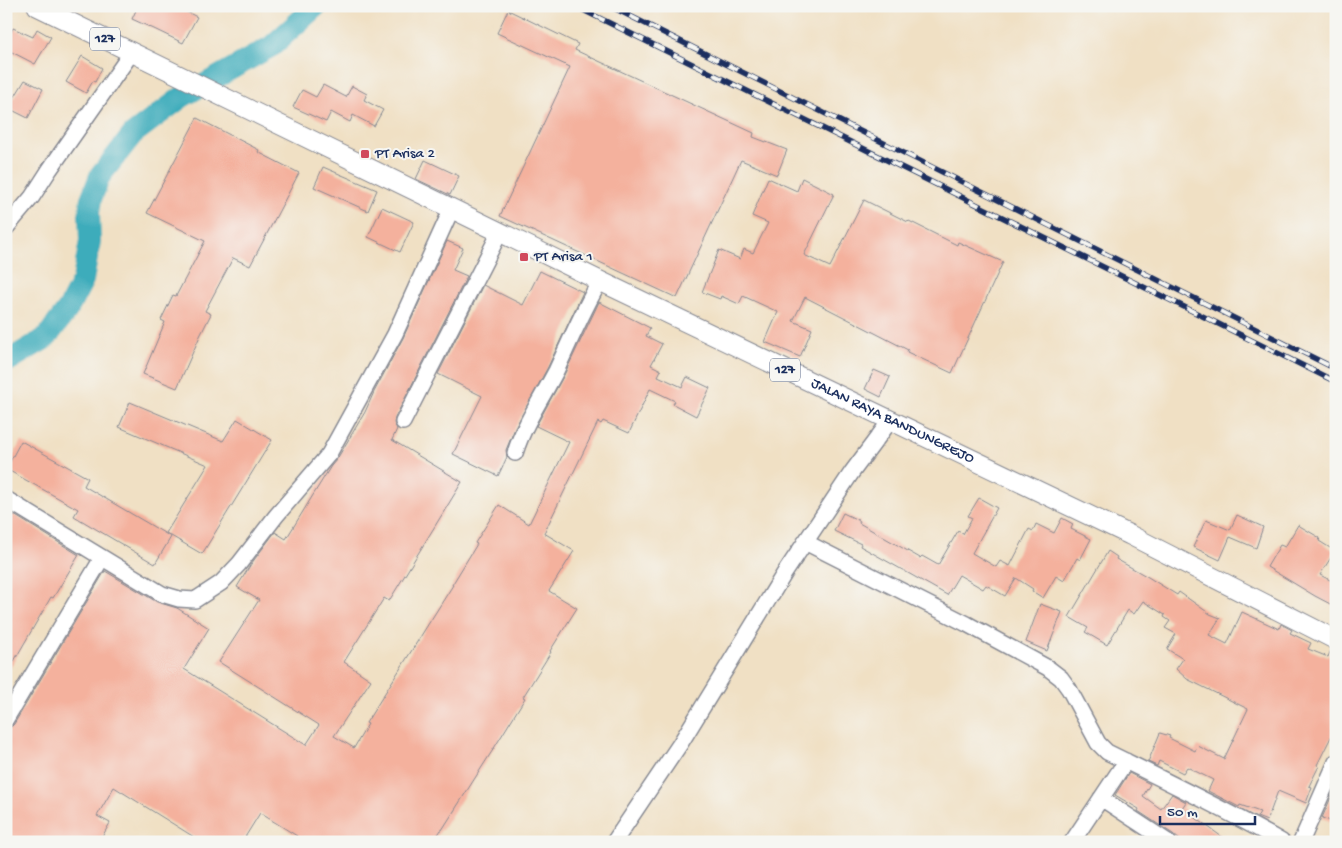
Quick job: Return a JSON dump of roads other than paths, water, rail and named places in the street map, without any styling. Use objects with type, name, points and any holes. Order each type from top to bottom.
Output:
[{"type":"main road","name":"127","points":[[37,6],[132,52]]},
{"type":"main road","name":"JALAN RAYA BANDUNGREJO","points":[[132,52],[600,281],[1130,535],[1336,640]]},
{"type":"street","points":[[6,228],[32,197],[132,52]]},
{"type":"street","points":[[6,498],[162,594],[179,599],[195,600],[221,583],[239,564],[276,516],[329,454],[395,334],[452,208]]},
{"type":"street","points":[[403,422],[500,232]]},
{"type":"street","points":[[515,454],[529,420],[600,281]]},
{"type":"street","points":[[614,842],[680,744],[804,542],[890,421]]},
{"type":"street","points":[[804,542],[967,624],[1048,668],[1061,678],[1069,689],[1098,744],[1107,752],[1246,821],[1282,842]]},
{"type":"street","points":[[6,719],[102,558]]},
{"type":"street","points":[[1072,842],[1126,761]]},
{"type":"street","points":[[1303,841],[1336,762]]},
{"type":"street","points":[[1101,798],[1168,842]]},
{"type":"waterway","points":[[6,362],[46,338],[68,309],[83,280],[90,241],[89,213],[91,199],[100,176],[133,134],[182,97],[272,46],[316,6]]},
{"type":"railway","points":[[575,6],[1336,382]]},
{"type":"railway","points":[[610,6],[1336,369]]},
{"type":"place","name":"PT Arisa 2","points":[[365,154]]},
{"type":"place","name":"PT Arisa 1","points":[[524,257]]}]
